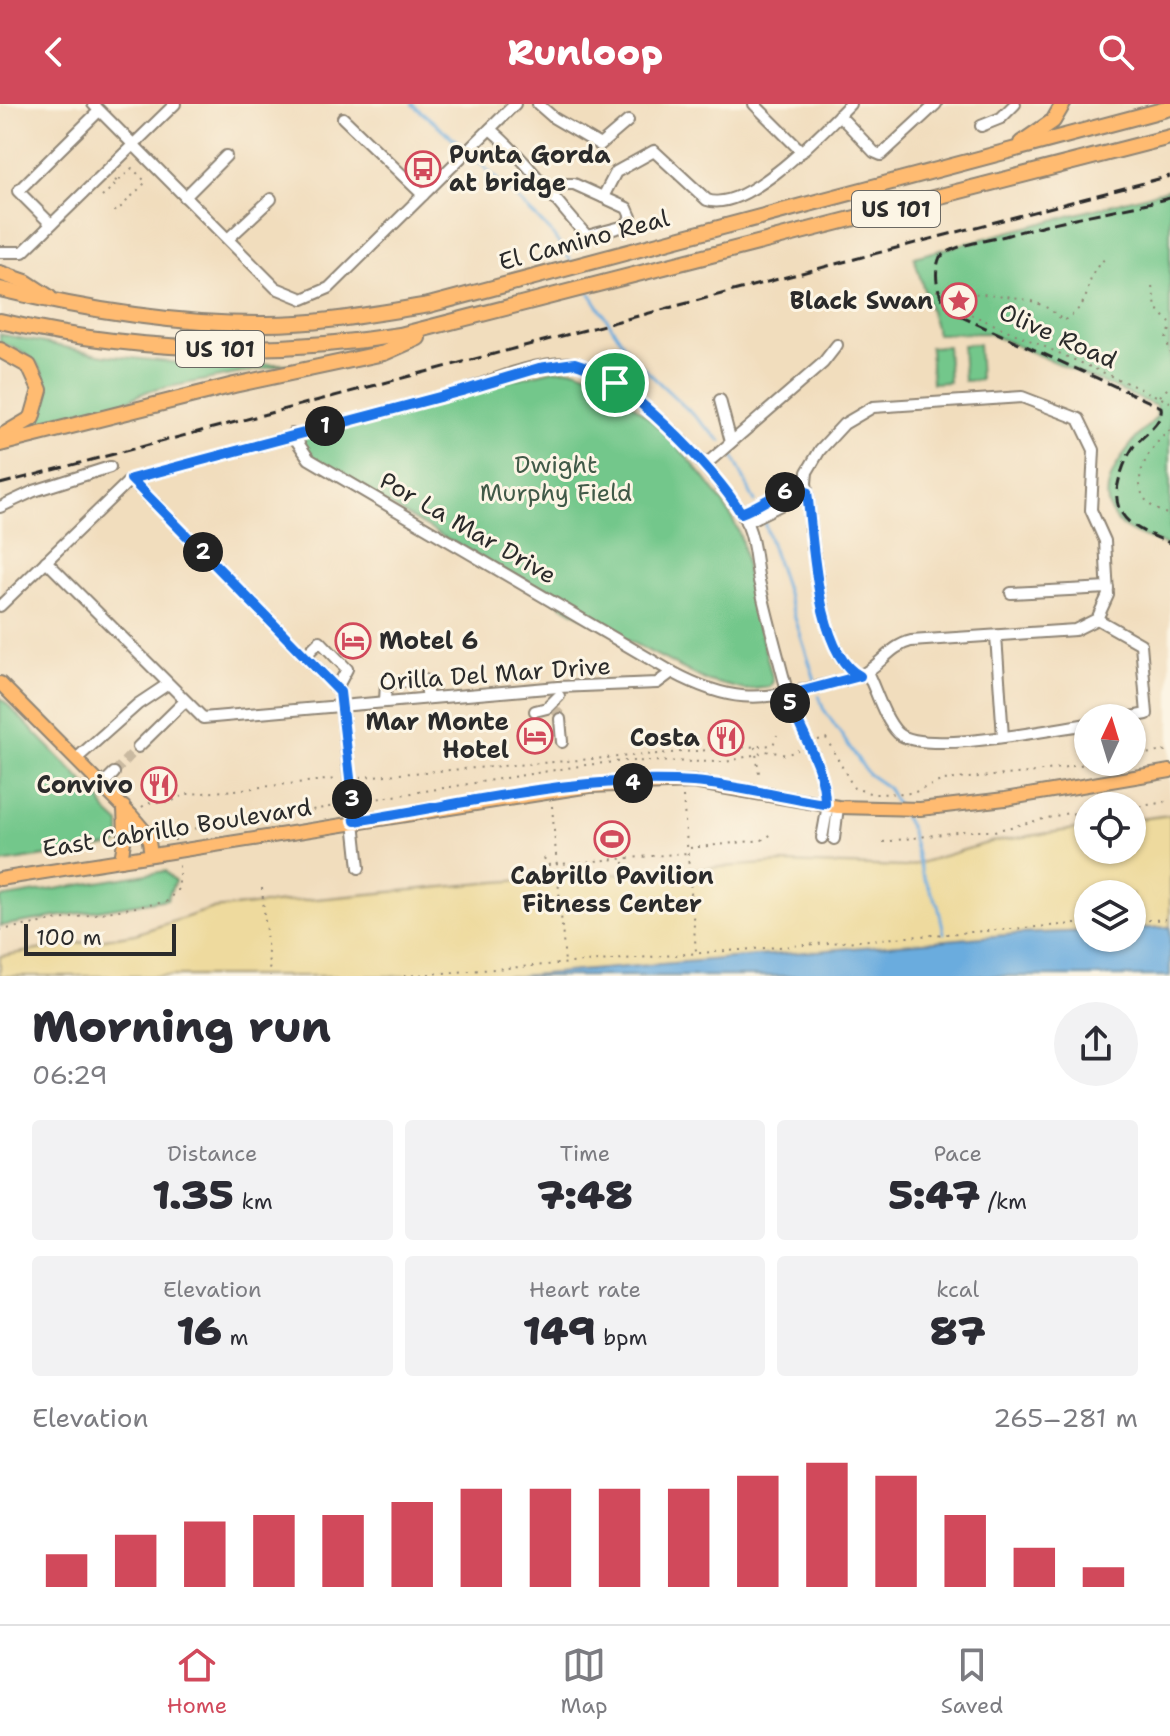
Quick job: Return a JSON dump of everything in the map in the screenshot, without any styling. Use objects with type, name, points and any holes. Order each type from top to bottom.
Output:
[{"type":"highway","points":[[1009,151],[1053,121],[1063,104]]},
{"type":"highway","name":"El Camino Real","points":[[0,289],[60,304],[162,320],[260,324],[314,321],[429,305],[540,273],[1170,108]]},
{"type":"highway","name":"El Camino Real","points":[[0,321],[107,342],[229,349],[340,344],[440,327],[557,298],[1170,137]]},
{"type":"highway","points":[[0,273],[26,282],[60,304]]},
{"type":"highway","points":[[0,444],[234,385],[384,353],[440,327]]},
{"type":"highway","points":[[0,350],[29,366],[40,390],[32,418],[24,426],[0,437]]},
{"type":"main road","points":[[0,683],[124,807],[148,835],[151,855]]},
{"type":"main road","name":"East Cabrillo Boulevard","points":[[0,879],[543,791],[636,783],[693,782],[830,805],[920,809],[1170,771]]},
{"type":"main road","points":[[121,860],[125,836],[124,807]]},
{"type":"street","points":[[0,252],[18,254],[28,248],[50,223],[88,192],[175,104]]},
{"type":"street","points":[[50,223],[18,191],[96,107],[286,295],[309,299],[329,288],[515,104]]},
{"type":"street","points":[[538,104],[554,118],[600,145],[628,121]]},
{"type":"street","points":[[754,104],[802,152]]},
{"type":"street","points":[[603,197],[616,172],[651,152],[658,152],[707,200],[716,202],[747,193],[802,152],[850,104]]},
{"type":"street","points":[[839,115],[874,152],[881,155],[936,104]]},
{"type":"street","points":[[981,126],[1001,118],[1015,104]]},
{"type":"street","points":[[343,118],[423,195]]},
{"type":"street","points":[[490,129],[524,160],[548,193],[587,236],[625,226],[631,217],[627,208],[568,183],[548,193]]},
{"type":"street","points":[[185,197],[226,156]]},
{"type":"street","points":[[228,239],[271,199]]},
{"type":"street","points":[[705,465],[823,363],[837,345]]},
{"type":"street","points":[[0,606],[131,479],[539,368],[575,363],[615,383],[705,465],[744,518],[788,695],[802,734],[821,768],[830,805],[828,838]]},
{"type":"street","points":[[863,674],[905,643],[1075,630],[1097,619],[1105,607],[1108,588],[1105,541],[1091,510],[1095,477],[1092,441],[1079,419],[1037,400],[1022,397],[868,409],[844,424],[820,450],[807,472],[817,594],[847,668],[863,674],[894,727],[910,740],[926,743],[1003,737],[1074,726]]},
{"type":"street","points":[[720,400],[731,442]]},
{"type":"street","name":"Por La Mar Drive","points":[[292,434],[309,459],[701,688],[730,696],[788,695],[863,674]]},
{"type":"street","points":[[0,507],[34,491],[110,467]]},
{"type":"street","points":[[131,479],[337,688],[343,706],[359,868]]},
{"type":"street","points":[[744,518],[782,492],[796,489],[807,492]]},
{"type":"street","name":"Orilla Del Mar Drive","points":[[46,561],[198,715],[209,719],[428,698],[558,705],[657,683],[672,672]]},
{"type":"street","points":[[1011,593],[1108,588]]},
{"type":"street","points":[[1097,619],[1141,644],[1146,714]]},
{"type":"street","points":[[996,636],[1003,737]]},
{"type":"street","points":[[305,656],[320,641],[347,669],[337,688]]},
{"type":"street","points":[[830,683],[839,672],[841,655]]},
{"type":"street","points":[[385,701],[386,683],[425,680],[428,698]]},
{"type":"street","points":[[76,759],[138,704],[168,684]]},
{"type":"street","points":[[138,747],[185,701]]},
{"type":"street","points":[[558,705],[535,714],[547,708],[558,705]]},
{"type":"street","points":[[558,705],[562,742]]},
{"type":"street","points":[[102,785],[114,773]]},
{"type":"path","points":[[102,197],[132,168],[146,182],[116,212],[112,208]]},
{"type":"path","points":[[936,291],[945,288],[1039,302],[1063,321],[1084,304],[1093,268],[1107,257]]},
{"type":"path","points":[[1152,287],[1156,307],[1170,323]]},
{"type":"path","name":"Olive Road","points":[[945,288],[952,306],[1170,402]]},
{"type":"path","points":[[918,296],[928,293]]},
{"type":"path","points":[[1170,330],[1166,337],[1170,353]]},
{"type":"path","points":[[1159,398],[1170,386]]},
{"type":"path","points":[[1170,430],[1148,450],[1140,472],[1143,495],[1148,504],[1170,515]]},
{"type":"path","points":[[360,777],[773,745],[777,735]]},
{"type":"path","points":[[816,740],[826,738],[854,788],[873,794],[913,793],[943,780],[1074,766]]},
{"type":"path","points":[[755,746],[759,773]]},
{"type":"path","points":[[360,802],[586,765],[737,761],[769,751],[786,755],[800,749]]},
{"type":"path","points":[[1146,754],[1170,750]]},
{"type":"path","points":[[675,752],[675,762]]},
{"type":"path","points":[[143,806],[149,801],[171,801],[184,795],[205,795],[239,787],[339,779]]},
{"type":"path","points":[[683,797],[696,954]]},
{"type":"path","points":[[1146,805],[1170,801]]},
{"type":"path","points":[[174,837],[174,829],[206,828],[342,805]]},
{"type":"path","points":[[552,806],[565,963]]},
{"type":"path","points":[[883,842],[964,831],[994,831],[1074,814]]},
{"type":"path","points":[[688,848],[762,840],[774,833]]},
{"type":"path","points":[[544,858],[548,865],[623,856],[688,853]]},
{"type":"path","points":[[623,856],[625,873]]},
{"type":"path","points":[[0,930],[166,902],[179,888],[179,866]]},
{"type":"path","points":[[262,888],[270,976]]},
{"type":"path","points":[[1146,920],[1170,919]]},
{"type":"path","points":[[404,976],[1074,924]]},
{"type":"green space","points":[[1170,189],[1170,547],[1119,523],[1110,510],[1107,495],[1110,480],[1126,451],[1157,417],[1156,406],[987,333],[937,334],[914,257]]},
{"type":"green space","points":[[0,334],[104,355],[189,364],[288,364],[148,391],[126,401],[33,428],[45,399],[44,375],[28,356],[0,343]]},
{"type":"green space","points":[[978,344],[980,380],[964,381],[962,345]]},
{"type":"green space","points":[[947,346],[949,382],[932,383],[930,347]]},
{"type":"green space","name":"Dwight Murphy Field","points":[[574,369],[618,393],[643,414],[692,463],[729,513],[743,546],[749,587],[773,681],[770,687],[745,690],[705,680],[586,619],[309,459],[292,434],[553,370]]},
{"type":"green space","points":[[0,697],[100,799],[106,811],[120,824],[120,842],[0,863]]},
{"type":"green space","points":[[165,871],[175,881],[167,899],[0,926],[0,898]]},
{"type":"sand","points":[[1170,815],[1170,927],[1146,928],[1146,880],[1074,880],[1074,932],[520,976],[0,976],[0,956],[135,934],[211,909],[496,882],[781,863],[906,867],[991,842],[1074,829],[1074,864],[1146,864],[1146,818]]},
{"type":"water","points":[[1170,927],[1170,976],[519,976],[1074,932],[1074,952],[1146,952],[1146,928]]},
{"type":"waterway","points":[[412,104],[460,144]]},
{"type":"waterway","points":[[473,156],[550,231],[571,261]]},
{"type":"waterway","points":[[589,292],[632,357],[721,441]]},
{"type":"waterway","points":[[733,456],[755,502]]},
{"type":"waterway","points":[[763,519],[815,680]]},
{"type":"waterway","points":[[819,696],[823,708],[868,774],[887,787],[897,805]]},
{"type":"waterway","points":[[901,812],[910,828],[922,874],[938,905],[944,933]]},
{"type":"tunnel","points":[[553,715],[560,708]]},
{"type":"tunnel","points":[[114,773],[138,747]]},
{"type":"railway","points":[[0,484],[1170,176]]},
{"type":"railway","points":[[1170,198],[963,246],[940,257],[937,272],[938,288],[944,303],[955,314],[1161,407],[1156,423],[1129,454],[1117,494],[1118,505],[1129,522],[1170,543]]},
{"type":"place","name":"Punta Gorda at bridge","points":[[423,169]]},
{"type":"place","name":"Black Swan","points":[[959,301]]},
{"type":"place","name":"Motel 6","points":[[353,641]]},
{"type":"place","name":"Mar Monte Hotel","points":[[535,736]]},
{"type":"place","name":"Costa","points":[[726,738]]},
{"type":"place","name":"Convivo","points":[[159,785]]},
{"type":"place","name":"Cabrillo Pavilion Fitness Center","points":[[612,839]]},
{"type":"route","points":[[575,363],[615,383],[705,465],[727,490],[741,513],[782,492],[796,489],[807,492],[817,594],[844,663],[860,676],[788,695],[794,717],[821,768],[825,780],[825,804],[693,782],[636,783],[543,791],[355,821],[340,692],[131,479],[539,368],[575,363]]}]
